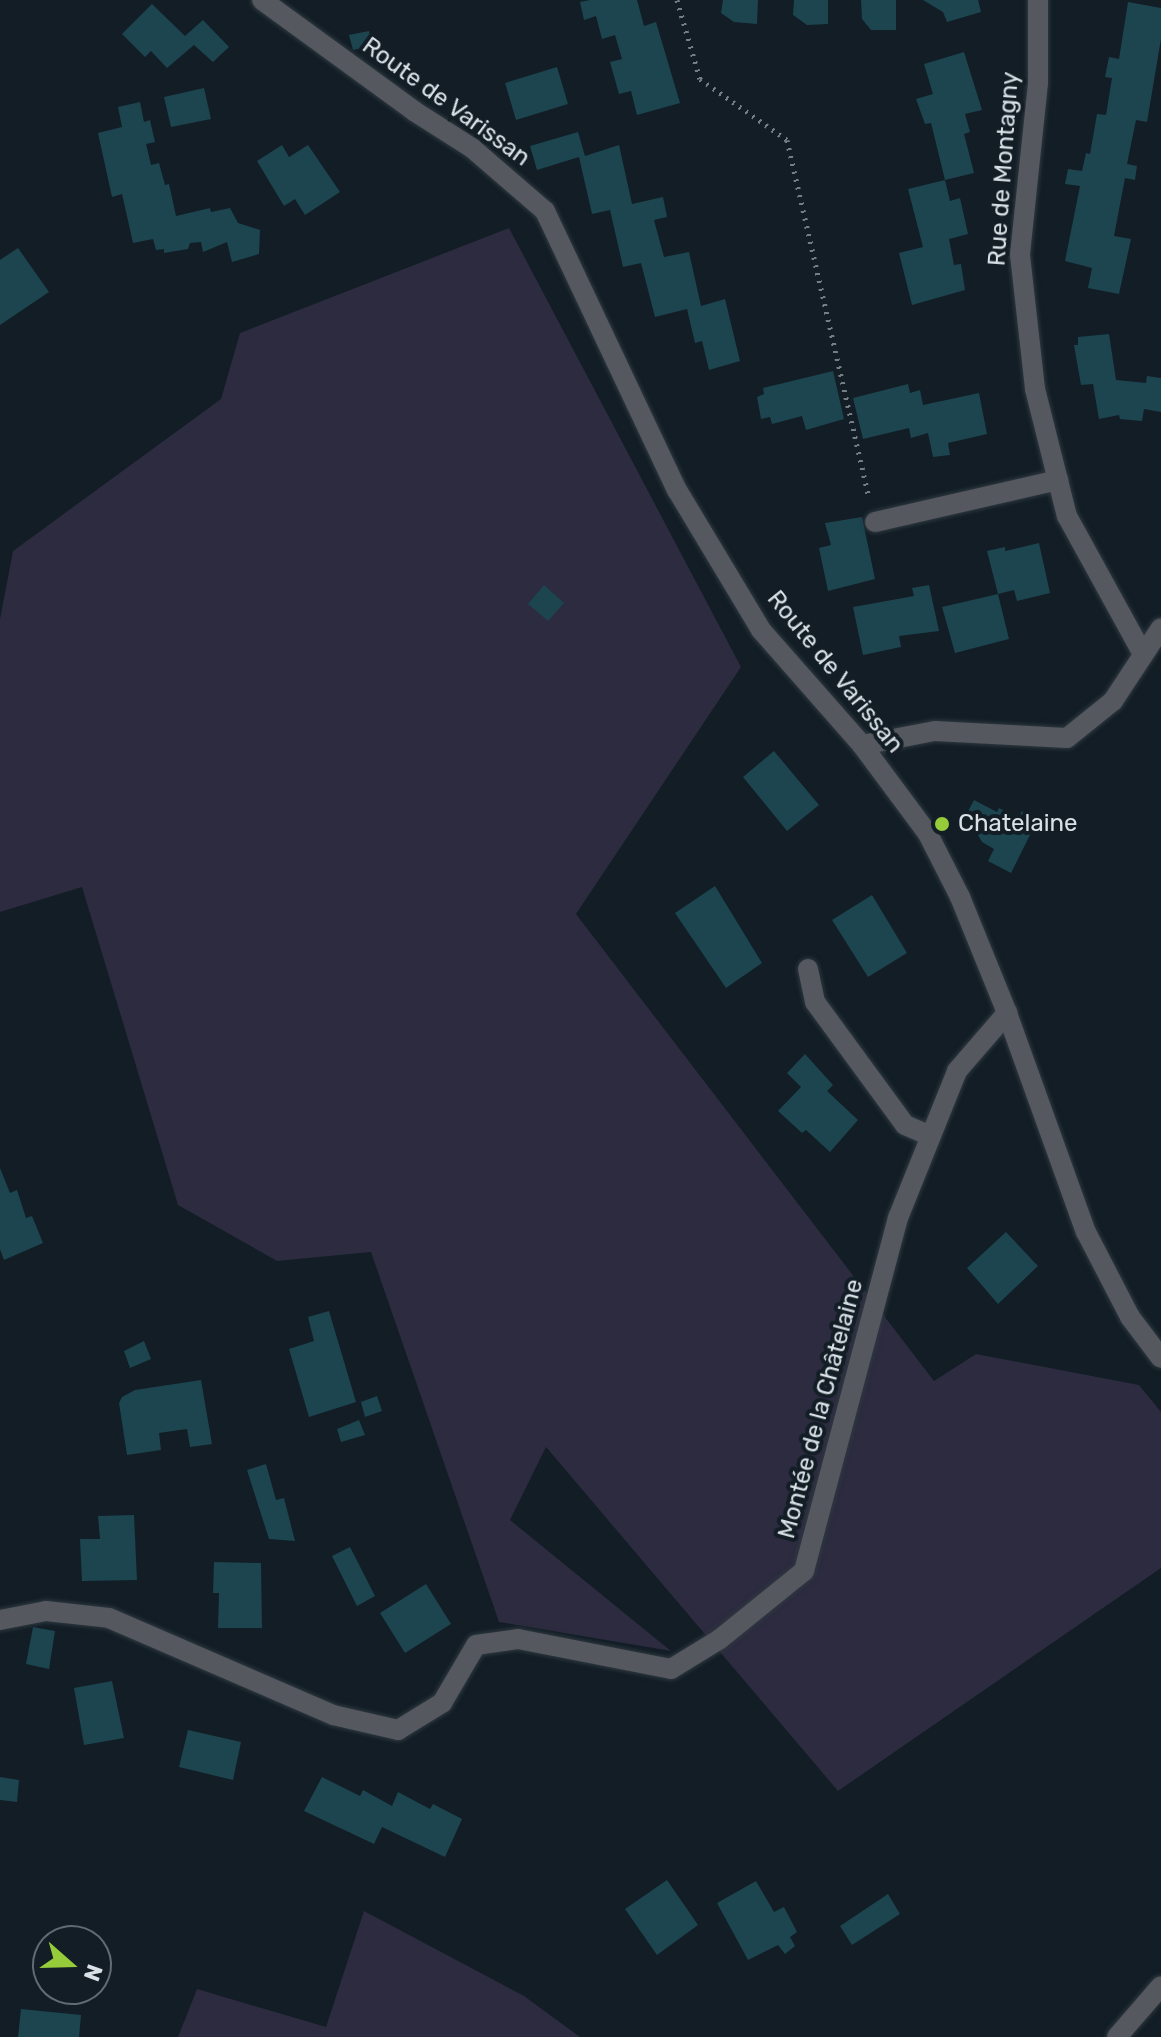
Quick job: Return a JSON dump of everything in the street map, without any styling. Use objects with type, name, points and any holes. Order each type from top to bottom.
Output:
[{"type":"street","name":"Route de Varissan","points":[[262,0],[414,111],[472,148],[545,211],[677,490],[761,630],[862,745],[928,834],[960,897],[1007,1013],[1086,1232],[1130,1317],[1161,1358]]},
{"type":"street","name":"Rue de Montagny","points":[[1038,0],[1038,83],[1020,255],[1035,389],[1067,516],[1143,654]]},
{"type":"street","points":[[875,522],[1058,480]]},
{"type":"street","points":[[862,745],[935,731],[1067,738],[1113,701],[1161,628]]},
{"type":"street","points":[[808,969],[815,1002],[905,1125],[931,1136]]},
{"type":"street","name":"Montée de la Châtelaine","points":[[0,1620],[46,1611],[109,1618],[333,1715],[398,1730],[442,1703],[476,1645],[518,1639],[671,1669],[720,1639],[804,1571],[898,1218],[957,1071],[1007,1013]]},
{"type":"street","points":[[1117,2037],[1161,1986]]},
{"type":"path","points":[[677,0],[700,79],[787,140],[875,522]]},
{"type":"shaded area","points":[[509,228],[741,667],[576,914],[934,1381],[976,1354],[1139,1385],[1161,1412],[1161,1568],[838,1791],[546,1447],[510,1520],[671,1651],[499,1622],[371,1252],[277,1261],[178,1205],[82,887],[0,912],[0,619],[13,551],[221,399],[240,333]]},
{"type":"shaded area","points":[[364,1911],[524,1996],[580,2037],[178,2037],[197,1989],[326,2027]]},
{"type":"building","points":[[637,0],[644,26],[656,22],[680,103],[637,115],[631,91],[619,94],[610,62],[622,59],[615,35],[602,39],[596,16],[584,20],[580,2]]},
{"type":"building","points":[[723,0],[758,0],[757,24],[734,22],[721,13]]},
{"type":"building","points":[[794,0],[828,0],[828,24],[807,25],[793,15]]},
{"type":"building","points":[[861,0],[896,0],[896,30],[871,30],[862,19]]},
{"type":"building","points":[[923,0],[978,0],[981,12],[947,22],[943,12]]},
{"type":"building","points":[[1128,2],[1161,8],[1161,39],[1147,122],[1136,120],[1127,164],[1137,166],[1135,180],[1125,178],[1114,236],[1131,239],[1119,294],[1088,288],[1092,268],[1065,261],[1080,186],[1065,184],[1068,169],[1082,171],[1086,153],[1090,154],[1097,114],[1106,115],[1112,78],[1105,77],[1109,57],[1119,59]]},
{"type":"building","points":[[152,4],[185,36],[203,20],[229,47],[213,62],[194,45],[167,68],[151,51],[145,57],[122,34]]},
{"type":"building","points":[[369,31],[372,46],[353,50],[349,35]]},
{"type":"building","points":[[964,52],[982,110],[965,114],[970,132],[964,134],[974,173],[945,180],[931,123],[925,124],[916,99],[933,94],[924,64]]},
{"type":"building","points":[[557,67],[568,104],[516,120],[505,83]]},
{"type":"building","points":[[204,88],[211,119],[171,127],[164,97]]},
{"type":"building","points":[[140,102],[144,122],[150,120],[155,142],[146,144],[151,165],[159,163],[165,185],[169,184],[176,216],[210,208],[211,212],[230,208],[238,223],[260,230],[259,254],[232,262],[227,242],[203,252],[201,242],[190,243],[188,249],[164,253],[164,249],[156,250],[153,239],[133,243],[122,194],[112,197],[98,133],[122,127],[118,107]]},
{"type":"building","points":[[578,132],[585,156],[619,145],[632,204],[663,197],[667,217],[654,220],[664,257],[689,252],[701,306],[725,299],[740,361],[709,370],[702,341],[695,343],[687,309],[655,317],[641,263],[623,267],[610,210],[592,214],[579,157],[537,170],[530,146]]},
{"type":"building","points":[[282,145],[289,157],[308,145],[340,192],[305,215],[295,199],[284,206],[257,161]]},
{"type":"building","points":[[945,180],[950,201],[960,198],[968,234],[949,239],[954,265],[961,264],[965,290],[912,305],[899,253],[923,247],[908,189]]},
{"type":"building","points":[[18,248],[49,292],[0,325],[0,260]]},
{"type":"building","points":[[1109,334],[1116,380],[1146,383],[1147,376],[1161,378],[1161,412],[1144,409],[1142,421],[1120,419],[1119,415],[1099,419],[1093,384],[1081,385],[1074,345],[1078,345],[1078,337]]},
{"type":"building","points":[[833,371],[844,419],[806,430],[802,416],[772,424],[770,417],[761,419],[757,397],[764,394],[763,388]]},
{"type":"building","points":[[908,384],[910,393],[920,390],[923,405],[979,393],[987,434],[948,443],[950,455],[933,457],[928,433],[911,438],[909,428],[863,439],[853,398]]},
{"type":"building","points":[[862,517],[875,579],[828,591],[819,548],[831,545],[825,523]]},
{"type":"building","points":[[1039,543],[1050,593],[1017,601],[1014,590],[998,594],[987,551],[1005,547],[1005,551]]},
{"type":"building","points":[[544,585],[564,603],[548,621],[528,604]]},
{"type":"building","points":[[929,585],[939,631],[899,636],[901,647],[863,655],[853,607],[914,596],[912,588]]},
{"type":"building","points":[[998,594],[1009,639],[955,653],[942,607]]},
{"type":"building","points":[[774,751],[819,805],[787,831],[743,777]]},
{"type":"building","points":[[974,800],[997,812],[999,808],[1018,818],[1022,811],[1038,819],[1011,873],[988,861],[994,849],[982,842],[966,815]]},
{"type":"building","points":[[715,886],[762,963],[726,988],[675,913]]},
{"type":"building","points":[[872,895],[907,953],[868,977],[832,920]]},
{"type":"building","points":[[805,1054],[833,1085],[827,1091],[858,1120],[830,1152],[806,1130],[802,1133],[778,1111],[801,1087],[787,1073]]},
{"type":"building","points":[[0,1168],[10,1193],[17,1190],[26,1218],[32,1216],[43,1243],[4,1260],[0,1249]]},
{"type":"building","points":[[1006,1232],[1038,1266],[998,1304],[967,1268]]},
{"type":"building","points":[[329,1311],[356,1402],[309,1417],[289,1349],[314,1341],[308,1317]]},
{"type":"building","points":[[144,1341],[151,1359],[130,1368],[124,1351]]},
{"type":"building","points":[[201,1380],[212,1444],[190,1447],[187,1429],[159,1433],[161,1450],[127,1455],[119,1403],[122,1397],[135,1390]]},
{"type":"building","points":[[377,1396],[382,1411],[365,1417],[361,1402]]},
{"type":"building","points":[[359,1420],[365,1435],[341,1442],[337,1429]]},
{"type":"building","points":[[266,1464],[276,1500],[284,1498],[295,1541],[269,1539],[247,1470]]},
{"type":"building","points":[[134,1515],[137,1580],[82,1581],[80,1539],[100,1539],[98,1516]]},
{"type":"building","points":[[350,1547],[375,1596],[357,1606],[332,1556]]},
{"type":"building","points":[[214,1562],[261,1563],[262,1628],[218,1628],[219,1593],[213,1593]]},
{"type":"building","points":[[426,1584],[451,1624],[405,1653],[380,1613]]},
{"type":"building","points":[[33,1627],[55,1631],[49,1669],[26,1664]]},
{"type":"building","points":[[112,1681],[124,1738],[84,1745],[74,1688]]},
{"type":"building","points":[[188,1730],[241,1742],[233,1780],[179,1767]]},
{"type":"building","points":[[0,1777],[19,1780],[17,1802],[0,1800]]},
{"type":"building","points":[[322,1777],[360,1796],[363,1790],[392,1806],[398,1792],[430,1809],[433,1804],[462,1819],[445,1857],[382,1827],[374,1844],[304,1811]]},
{"type":"building","points":[[667,1880],[698,1925],[657,1955],[625,1909]]},
{"type":"building","points":[[756,1881],[774,1912],[784,1907],[797,1932],[790,1937],[795,1946],[785,1954],[778,1945],[748,1960],[717,1903]]},
{"type":"building","points":[[888,1894],[900,1914],[852,1945],[840,1926]]},
{"type":"building","points":[[21,2009],[81,2015],[79,2037],[18,2037]]},
{"type":"place","name":"Chatelaine","points":[[942,824]]}]
